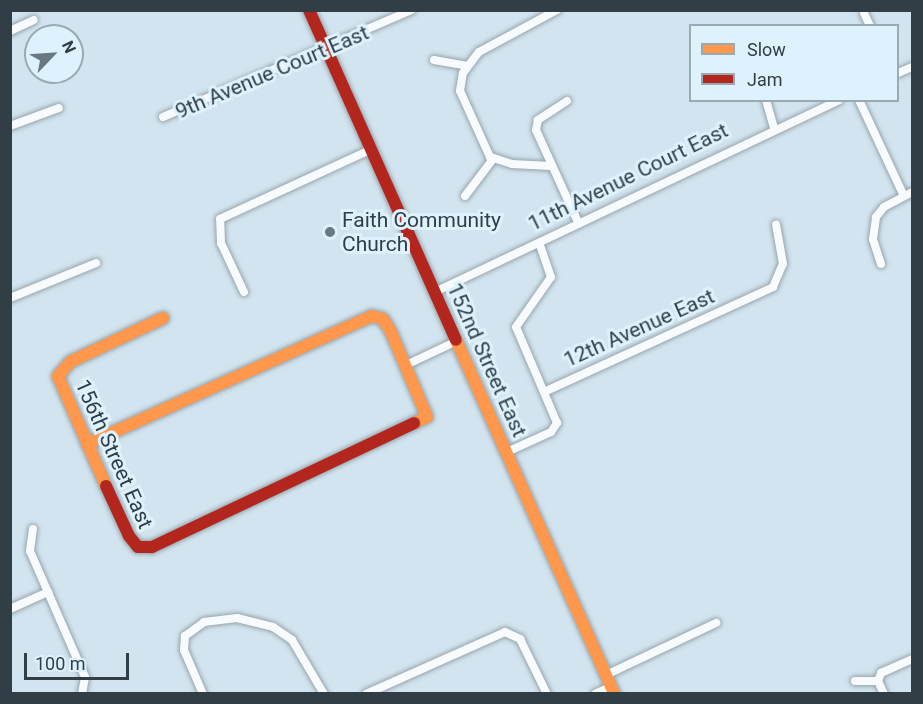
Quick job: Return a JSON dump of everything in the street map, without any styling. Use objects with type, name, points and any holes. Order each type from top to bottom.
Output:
[{"type":"street","name":"152nd Street East","points":[[309,10],[610,685]]},
{"type":"street","name":"9th Avenue Court East","points":[[163,117],[412,10]]},
{"type":"street","points":[[493,159],[460,91],[467,66],[483,49],[557,10]]},
{"type":"street","points":[[864,13],[869,24]]},
{"type":"street","points":[[10,31],[34,20]]},
{"type":"street","points":[[434,60],[467,66]]},
{"type":"street","points":[[567,101],[537,123],[551,166],[578,222]]},
{"type":"street","points":[[767,102],[774,128]]},
{"type":"street","name":"11th Avenue Court East","points":[[435,292],[774,128],[833,102]]},
{"type":"street","points":[[860,102],[908,194],[884,207],[874,222],[873,239],[881,264]]},
{"type":"street","points":[[10,126],[59,108]]},
{"type":"street","points":[[244,292],[221,243],[220,219],[372,149]]},
{"type":"street","points":[[493,159],[551,166]]},
{"type":"street","points":[[465,196],[493,159]]},
{"type":"street","name":"12th Avenue East","points":[[544,392],[773,287],[783,264],[776,225]]},
{"type":"street","points":[[507,452],[554,429],[555,416],[516,327],[551,277],[539,243]]},
{"type":"street","points":[[10,298],[96,263]]},
{"type":"street","points":[[87,444],[366,317],[378,316],[388,326],[406,364],[457,341]]},
{"type":"street","name":"156th Street East","points":[[163,318],[60,371],[61,386],[129,536],[141,548],[152,548],[426,418],[406,364]]},
{"type":"street","points":[[33,529],[30,551],[48,592],[84,689]]},
{"type":"street","points":[[10,609],[48,592]]},
{"type":"street","points":[[203,693],[184,650],[185,636],[197,625],[225,619],[273,627],[300,649],[324,693]]},
{"type":"street","points":[[595,693],[716,623]]},
{"type":"street","points":[[366,693],[505,632],[520,639],[547,693]]},
{"type":"street","points":[[884,693],[878,681],[881,672],[912,658]]},
{"type":"street","points":[[855,681],[878,681]]},
{"type":"traffic: slow","points":[[87,444],[372,316],[383,319],[391,332],[427,417],[414,423]]},
{"type":"traffic: slow","points":[[106,486],[58,376],[70,362],[163,318]]},
{"type":"traffic: slow","points":[[456,340],[614,694]]},
{"type":"traffic: jam","points":[[309,10],[456,340]]},
{"type":"traffic: jam","points":[[106,486],[129,536],[138,547],[152,547],[414,423]]},
{"type":"place","name":"Faith Community Church","points":[[330,232]]}]
